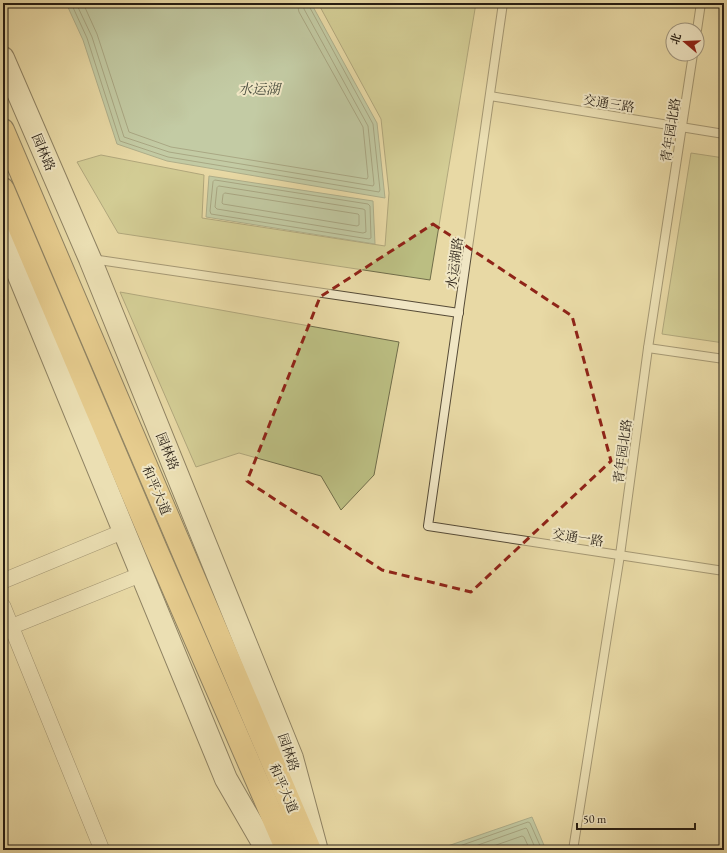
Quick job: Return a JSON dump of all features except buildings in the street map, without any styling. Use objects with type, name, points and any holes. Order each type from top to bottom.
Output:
[{"type":"main road","name":"园林路","points":[[3,58],[90,258],[292,758],[317,850]]},
{"type":"main road","name":"和平大道","points":[[3,130],[44,223],[310,850]]},
{"type":"main road","name":"和平大道","points":[[3,189],[12,235],[159,557],[287,850]]},
{"type":"main road","points":[[12,235],[124,530],[226,779],[267,850]]},
{"type":"street","points":[[3,581],[124,530]]},
{"type":"street","points":[[7,629],[142,574]]},
{"type":"street","points":[[3,606],[7,629],[102,850]]},
{"type":"lane","name":"水运湖路","points":[[428,526],[503,3]]},
{"type":"lane","points":[[698,22],[701,3]]},
{"type":"lane","name":"青年园北路","points":[[573,850],[620,555],[648,348],[692,62]]},
{"type":"lane","name":"交通三路","points":[[490,96],[724,134]]},
{"type":"lane","points":[[90,258],[459,313]]},
{"type":"lane","points":[[648,348],[724,359]]},
{"type":"lane","name":"交通一路","points":[[428,526],[724,571]]},
{"type":"highlighted area","points":[[433,224],[572,316],[611,461],[471,592],[382,570],[247,481],[320,297]]},
{"type":"green space","points":[[318,3],[476,3],[430,280],[118,233],[77,162],[101,155],[204,175],[202,218],[385,246],[389,193],[381,119]]},
{"type":"green space","points":[[691,153],[724,158],[724,343],[662,334]]},
{"type":"green space","points":[[120,292],[399,342],[374,475],[341,510],[321,476],[239,453],[196,467]]},
{"type":"water","name":"水运湖","points":[[66,3],[311,3],[377,123],[385,198],[167,161],[117,144],[83,40]]},
{"type":"water","points":[[209,176],[373,201],[375,244],[206,217]]},
{"type":"water","points":[[532,817],[546,850],[436,850]]}]
